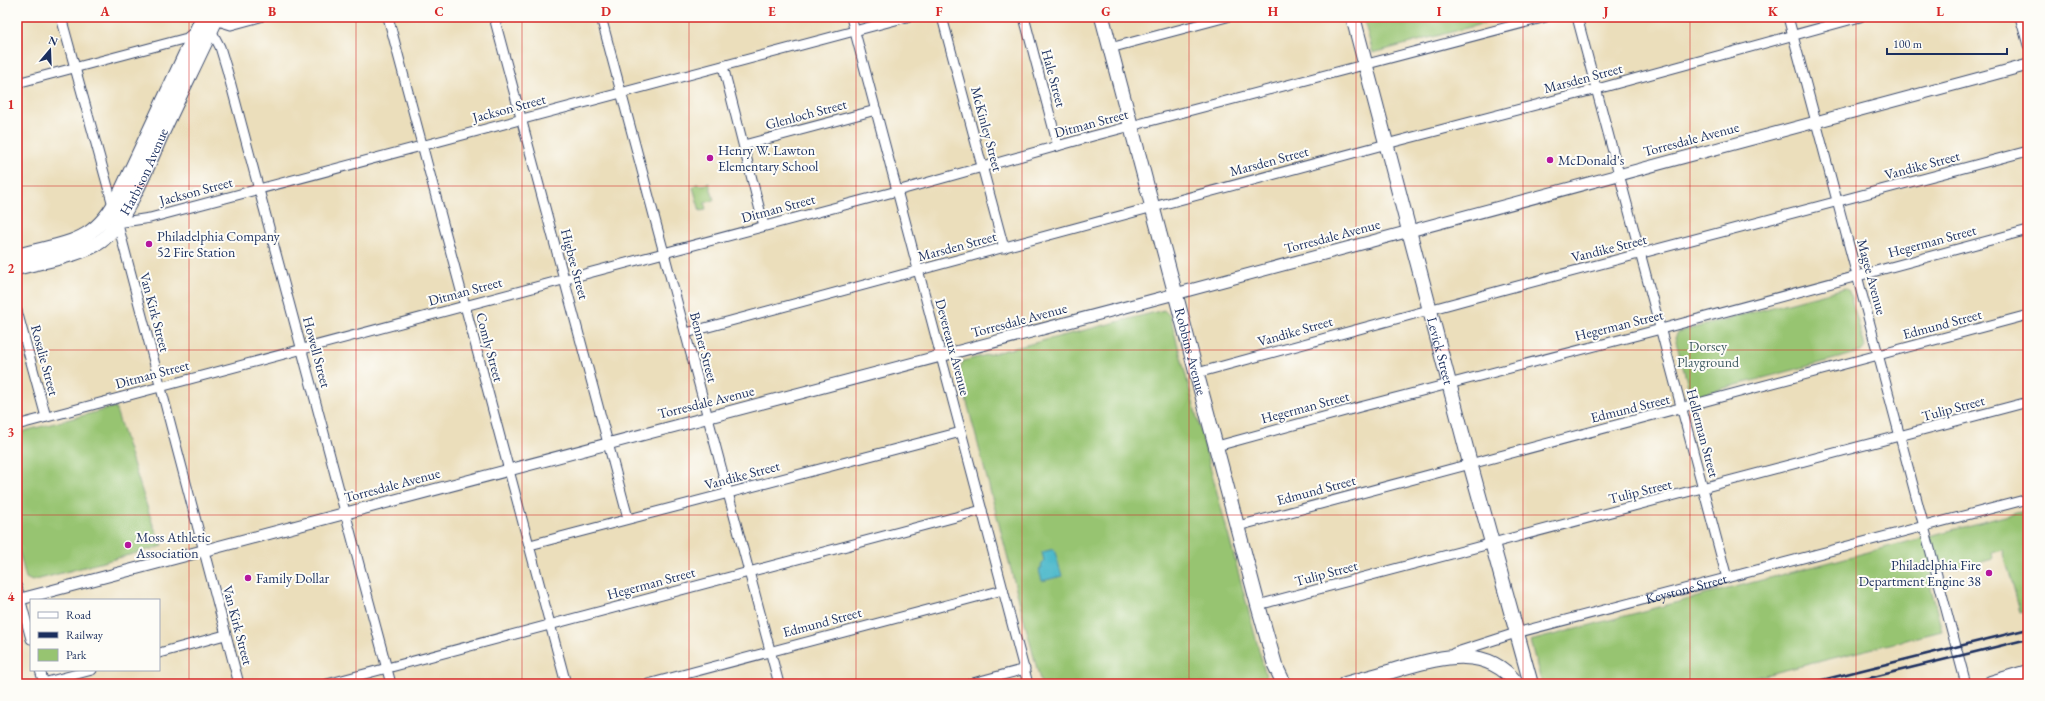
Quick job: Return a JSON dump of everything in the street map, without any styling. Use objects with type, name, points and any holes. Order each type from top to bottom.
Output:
[{"type":"highway","points":[[1992,684],[2028,675]]},
{"type":"main road","name":"Robbins Avenue","points":[[1102,17],[1258,605],[1275,666],[1284,684]]},
{"type":"main road","name":"Levick Street","points":[[1353,17],[1470,463],[1531,684]]},
{"type":"main road","name":"Harbison Avenue","points":[[17,256],[88,235],[102,224],[113,208],[209,23]]},
{"type":"main road","name":"Harbison Avenue","points":[[17,268],[91,247],[106,237],[117,223],[140,181],[209,23]]},
{"type":"main road","points":[[1440,658],[1466,656],[1490,662],[1508,675],[1517,684]]},
{"type":"main road","name":"Keystone Street","points":[[1345,684],[1440,658]]},
{"type":"street","name":"Van Kirk Street","points":[[62,17],[239,684]]},
{"type":"street","points":[[17,83],[187,38],[209,23],[231,25],[260,17]]},
{"type":"street","name":"Comly Street","points":[[388,17],[566,684]]},
{"type":"street","name":"Higbee Street","points":[[494,17],[628,518]]},
{"type":"street","name":"Benner Street","points":[[601,17],[779,684]]},
{"type":"street","name":"Devereaux Avenue","points":[[851,17],[1028,684]]},
{"type":"street","name":"Jackson Street","points":[[117,223],[150,218],[907,17]]},
{"type":"street","name":"McKinley Street","points":[[942,17],[1004,248]]},
{"type":"street","name":"Hale Street","points":[[1024,17],[1058,146]]},
{"type":"street","points":[[1110,48],[1227,17]]},
{"type":"street","name":"Ditman Street","points":[[17,425],[46,416],[982,168],[1058,146],[1365,64],[1546,17]]},
{"type":"street","name":"Hellerman Street","points":[[1577,17],[1727,578]]},
{"type":"street","name":"Magee Avenue","points":[[1788,17],[1966,684]]},
{"type":"street","name":"Marsden Street","points":[[686,333],[1860,17]]},
{"type":"street","points":[[2020,17],[2028,45]]},
{"type":"street","name":"Howell Street","points":[[209,23],[220,47],[259,188],[391,684]]},
{"type":"street","name":"Torresdale Avenue","points":[[19,600],[608,442],[707,418],[1175,294],[2028,65]]},
{"type":"street","points":[[723,66],[764,226]]},
{"type":"street","name":"Glenloch Street","points":[[744,146],[876,110]]},
{"type":"street","name":"Vandike Street","points":[[1197,374],[1430,309],[1640,255],[2028,151]]},
{"type":"street","name":"Hegerman Street","points":[[1217,446],[1661,329],[2028,230]]},
{"type":"street","name":"Rosalie Street","points":[[17,311],[46,416]]},
{"type":"street","name":"Edmund Street","points":[[1238,526],[1470,463],[1682,409],[2028,315]]},
{"type":"street","name":"Tulip Street","points":[[1258,605],[1704,489],[2028,402]]},
{"type":"street","name":"Vandike Street","points":[[530,545],[628,518],[961,432]]},
{"type":"street","name":"Keystone Street","points":[[1440,658],[1516,633],[2028,499]]},
{"type":"street","name":"Hegerman Street","points":[[327,684],[982,510]]},
{"type":"street","points":[[17,587],[19,600],[30,636]]},
{"type":"street","name":"Edmund Street","points":[[648,684],[770,650],[1004,590]]},
{"type":"street","points":[[160,653],[226,635]]},
{"type":"street","points":[[969,684],[1025,669]]},
{"type":"street","points":[[40,671],[44,683],[88,671]]},
{"type":"green space","points":[[1363,17],[1508,17],[1373,53]]},
{"type":"green space","points":[[709,183],[714,200],[705,203],[706,210],[700,211],[693,187],[696,184],[703,185]]},
{"type":"green space","name":"Dorsey Playground","points":[[1845,288],[1849,291],[1865,347],[1861,352],[1695,396],[1690,393],[1675,338],[1678,332]]},
{"type":"green space","points":[[1164,310],[1170,316],[1268,684],[1041,684],[959,372],[963,361]]},
{"type":"green space","points":[[115,407],[153,525],[163,546],[32,581],[26,578],[17,543],[17,433]]},
{"type":"green space","points":[[2028,510],[2028,610],[2020,612],[2003,550],[1992,553],[1993,559],[1928,576],[1942,631],[1729,684],[1542,684],[1530,641]]},
{"type":"water","points":[[1054,549],[1062,576],[1042,581],[1039,570],[1044,561],[1042,552]]},
{"type":"railway","points":[[1806,684],[2028,629]]},
{"type":"railway","points":[[1845,684],[2028,639]]},
{"type":"place","name":"Henry W. Lawton Elementary School","points":[[710,158]]},
{"type":"place","name":"McDonald's","points":[[1550,160]]},
{"type":"place","name":"Philadelphia Company 52 Fire Station","points":[[149,244]]},
{"type":"place","name":"Moss Athletic Association","points":[[128,545]]},
{"type":"place","name":"Philadelphia Fire Department Engine 38","points":[[1989,573]]},
{"type":"place","name":"Family Dollar","points":[[248,578]]}]
